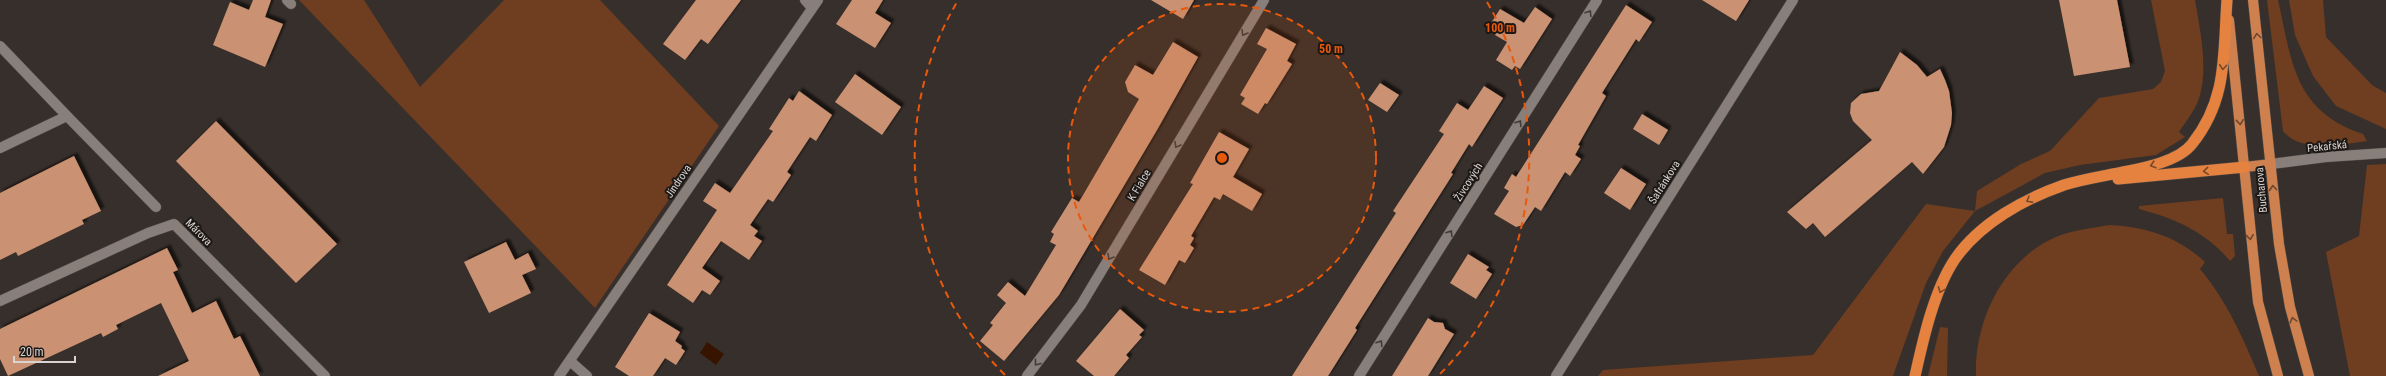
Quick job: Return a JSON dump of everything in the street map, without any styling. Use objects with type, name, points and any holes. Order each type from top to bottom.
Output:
[{"type":"highway","points":[[1915,376],[1922,344],[1942,287],[1955,259],[1976,236],[2005,213],[2036,196],[2065,185],[2150,166],[2171,159],[2192,146],[2207,121],[2221,90],[2227,0]]},
{"type":"highway","points":[[2065,185],[2245,167]]},
{"type":"main road","name":"Bucharova","points":[[2227,0],[2258,302],[2277,373]]},
{"type":"main road","name":"Bucharova","points":[[2253,0],[2277,229],[2288,300],[2309,376]]},
{"type":"main road","points":[[2245,167],[2271,164]]},
{"type":"street","points":[[805,0],[815,4]]},
{"type":"street","name":"K Fialce","points":[[1027,376],[1082,305],[1264,0]]},
{"type":"street","name":"Živcových","points":[[1359,376],[1597,0]]},
{"type":"street","name":"Šafránkova","points":[[1556,376],[1793,0]]},
{"type":"street","name":"Jindrova","points":[[559,376],[815,4]]},
{"type":"street","points":[[0,46],[156,208]]},
{"type":"street","points":[[0,148],[67,116]]},
{"type":"street","name":"Pekařská","points":[[2271,164],[2326,157],[2386,153]]},
{"type":"street","name":"Márova","points":[[0,301],[148,233],[174,224],[325,376]]},
{"type":"street","points":[[570,361],[587,376]]},
{"type":"shaded area","points":[[299,0],[364,0],[420,87],[504,0],[600,0],[719,126],[595,308]]},
{"type":"shaded area","points":[[2151,0],[2195,0],[2202,48],[2203,72],[2199,100],[2179,132],[2185,137],[2156,155],[2080,165],[2045,173],[1975,211],[1977,191],[2021,164],[2050,151],[2099,98],[2153,89],[2161,82],[2165,71]]},
{"type":"shaded area","points":[[2267,0],[2278,0],[2287,44],[2293,64],[2300,82],[2309,98],[2323,112],[2340,124],[2363,134],[2367,141],[2322,146],[2311,145],[2300,143],[2283,131]]},
{"type":"shaded area","points":[[2289,0],[2323,0],[2326,37],[2372,85],[2386,93],[2386,129],[2336,106],[2313,76],[2295,35]]},
{"type":"shaded area","points":[[2386,164],[2386,376],[2350,376],[2326,252],[2359,236],[2367,165]]},
{"type":"shaded area","points":[[2223,198],[2227,234],[2233,234],[2235,256],[2230,261],[2211,242],[2200,234],[2165,217],[2139,209],[2139,206]]},
{"type":"shaded area","points":[[1926,204],[1975,211],[1943,251],[1926,283],[1893,376],[1598,376],[1603,370],[1813,355]]},
{"type":"shaded area","points":[[2110,225],[2137,228],[2161,235],[2184,246],[2205,262],[2200,269],[2210,281],[2226,307],[2259,376],[1976,376],[1980,334],[1986,314],[1995,294],[2021,261],[2037,247],[2056,237],[2076,231]]},
{"type":"shaded area","points":[[1940,327],[1948,328],[1947,376],[1928,376]]},
{"type":"shaded area","points":[[707,342],[724,354],[716,365],[700,353]]},
{"type":"building","points":[[253,0],[271,0],[265,17],[283,24],[265,67],[213,45],[230,2],[249,10]]},
{"type":"building","points":[[696,0],[741,0],[708,44],[701,39],[685,60],[663,44]]},
{"type":"building","points":[[852,0],[883,0],[875,13],[891,23],[875,48],[836,24]]},
{"type":"building","points":[[1151,0],[1194,0],[1183,19]]},
{"type":"building","points":[[1702,0],[1749,0],[1736,21]]},
{"type":"building","points":[[2059,0],[2117,0],[2130,67],[2074,76]]},
{"type":"building","points":[[1626,5],[1652,22],[1639,42],[1636,39],[1602,93],[1606,96],[1578,145],[1580,146],[1575,155],[1581,159],[1570,176],[1565,172],[1541,211],[1535,207],[1523,225],[1516,227],[1494,214],[1509,191],[1504,188],[1512,174],[1516,177]]},
{"type":"building","points":[[1535,7],[1552,19],[1520,69],[1515,66],[1512,70],[1496,60],[1507,42],[1495,35],[1498,30],[1490,25],[1500,9],[1524,23]]},
{"type":"building","points":[[1266,28],[1296,44],[1287,61],[1292,64],[1267,104],[1265,103],[1258,114],[1241,104],[1245,98],[1240,95],[1267,49],[1257,44]]},
{"type":"building","points":[[1173,42],[1198,57],[1157,130],[1059,295],[1004,361],[980,341],[993,325],[990,323],[1006,303],[997,295],[1008,282],[1025,296],[1056,245],[1050,242],[1054,234],[1051,232],[1072,198],[1079,202],[1139,99],[1128,92],[1125,82],[1135,65],[1153,75]]},
{"type":"building","points":[[1900,52],[1917,65],[1927,77],[1940,69],[1949,91],[1952,113],[1951,125],[1944,147],[1923,174],[1912,162],[1825,237],[1813,223],[1806,229],[1787,212],[1872,140],[1853,121],[1850,113],[1851,103],[1861,94],[1879,91]]},
{"type":"building","points":[[855,74],[901,107],[882,135],[835,102]]},
{"type":"building","points":[[1380,83],[1399,95],[1387,112],[1368,100]]},
{"type":"building","points":[[1484,86],[1503,98],[1472,147],[1469,144],[1451,173],[1453,174],[1355,328],[1357,330],[1328,376],[1292,376],[1396,213],[1393,211],[1444,134],[1439,131],[1457,103],[1468,110]]},
{"type":"building","points":[[799,91],[832,115],[816,141],[810,137],[787,172],[791,175],[773,202],[768,199],[750,225],[758,231],[754,236],[762,241],[749,260],[721,241],[702,268],[720,281],[710,295],[702,290],[693,303],[667,285],[717,210],[703,201],[715,183],[730,193],[773,131],[769,129],[789,98],[793,101]]},
{"type":"building","points":[[1642,114],[1668,130],[1659,145],[1633,129]]},
{"type":"building","points":[[216,121],[337,244],[296,283],[176,161]]},
{"type":"building","points":[[1219,132],[1249,149],[1233,177],[1262,194],[1252,211],[1223,194],[1220,200],[1214,197],[1191,236],[1194,238],[1190,245],[1194,248],[1185,263],[1179,260],[1165,285],[1139,270],[1193,184],[1190,183]]},
{"type":"building","points":[[74,156],[101,211],[82,220],[84,224],[18,256],[16,252],[0,260],[0,193]]},
{"type":"building","points":[[1621,168],[1646,184],[1630,210],[1604,193]]},
{"type":"building","points":[[506,242],[515,260],[528,253],[536,269],[522,275],[531,293],[489,313],[464,262]]},
{"type":"building","points":[[167,248],[178,270],[173,272],[192,313],[216,301],[234,339],[240,336],[260,376],[158,376],[189,361],[161,303],[116,325],[118,329],[103,337],[101,333],[8,376],[0,359],[0,329]]},
{"type":"building","points":[[1468,254],[1489,267],[1486,270],[1492,274],[1476,299],[1450,283]]},
{"type":"building","points":[[1120,309],[1144,330],[1139,335],[1142,337],[1126,355],[1129,358],[1114,376],[1094,376],[1076,361]]},
{"type":"building","points":[[649,313],[680,332],[675,341],[682,346],[681,348],[685,351],[676,365],[665,358],[653,376],[629,376],[615,367]]},
{"type":"building","points":[[1428,318],[1434,322],[1443,323],[1445,329],[1454,334],[1428,376],[1392,376]]}]
